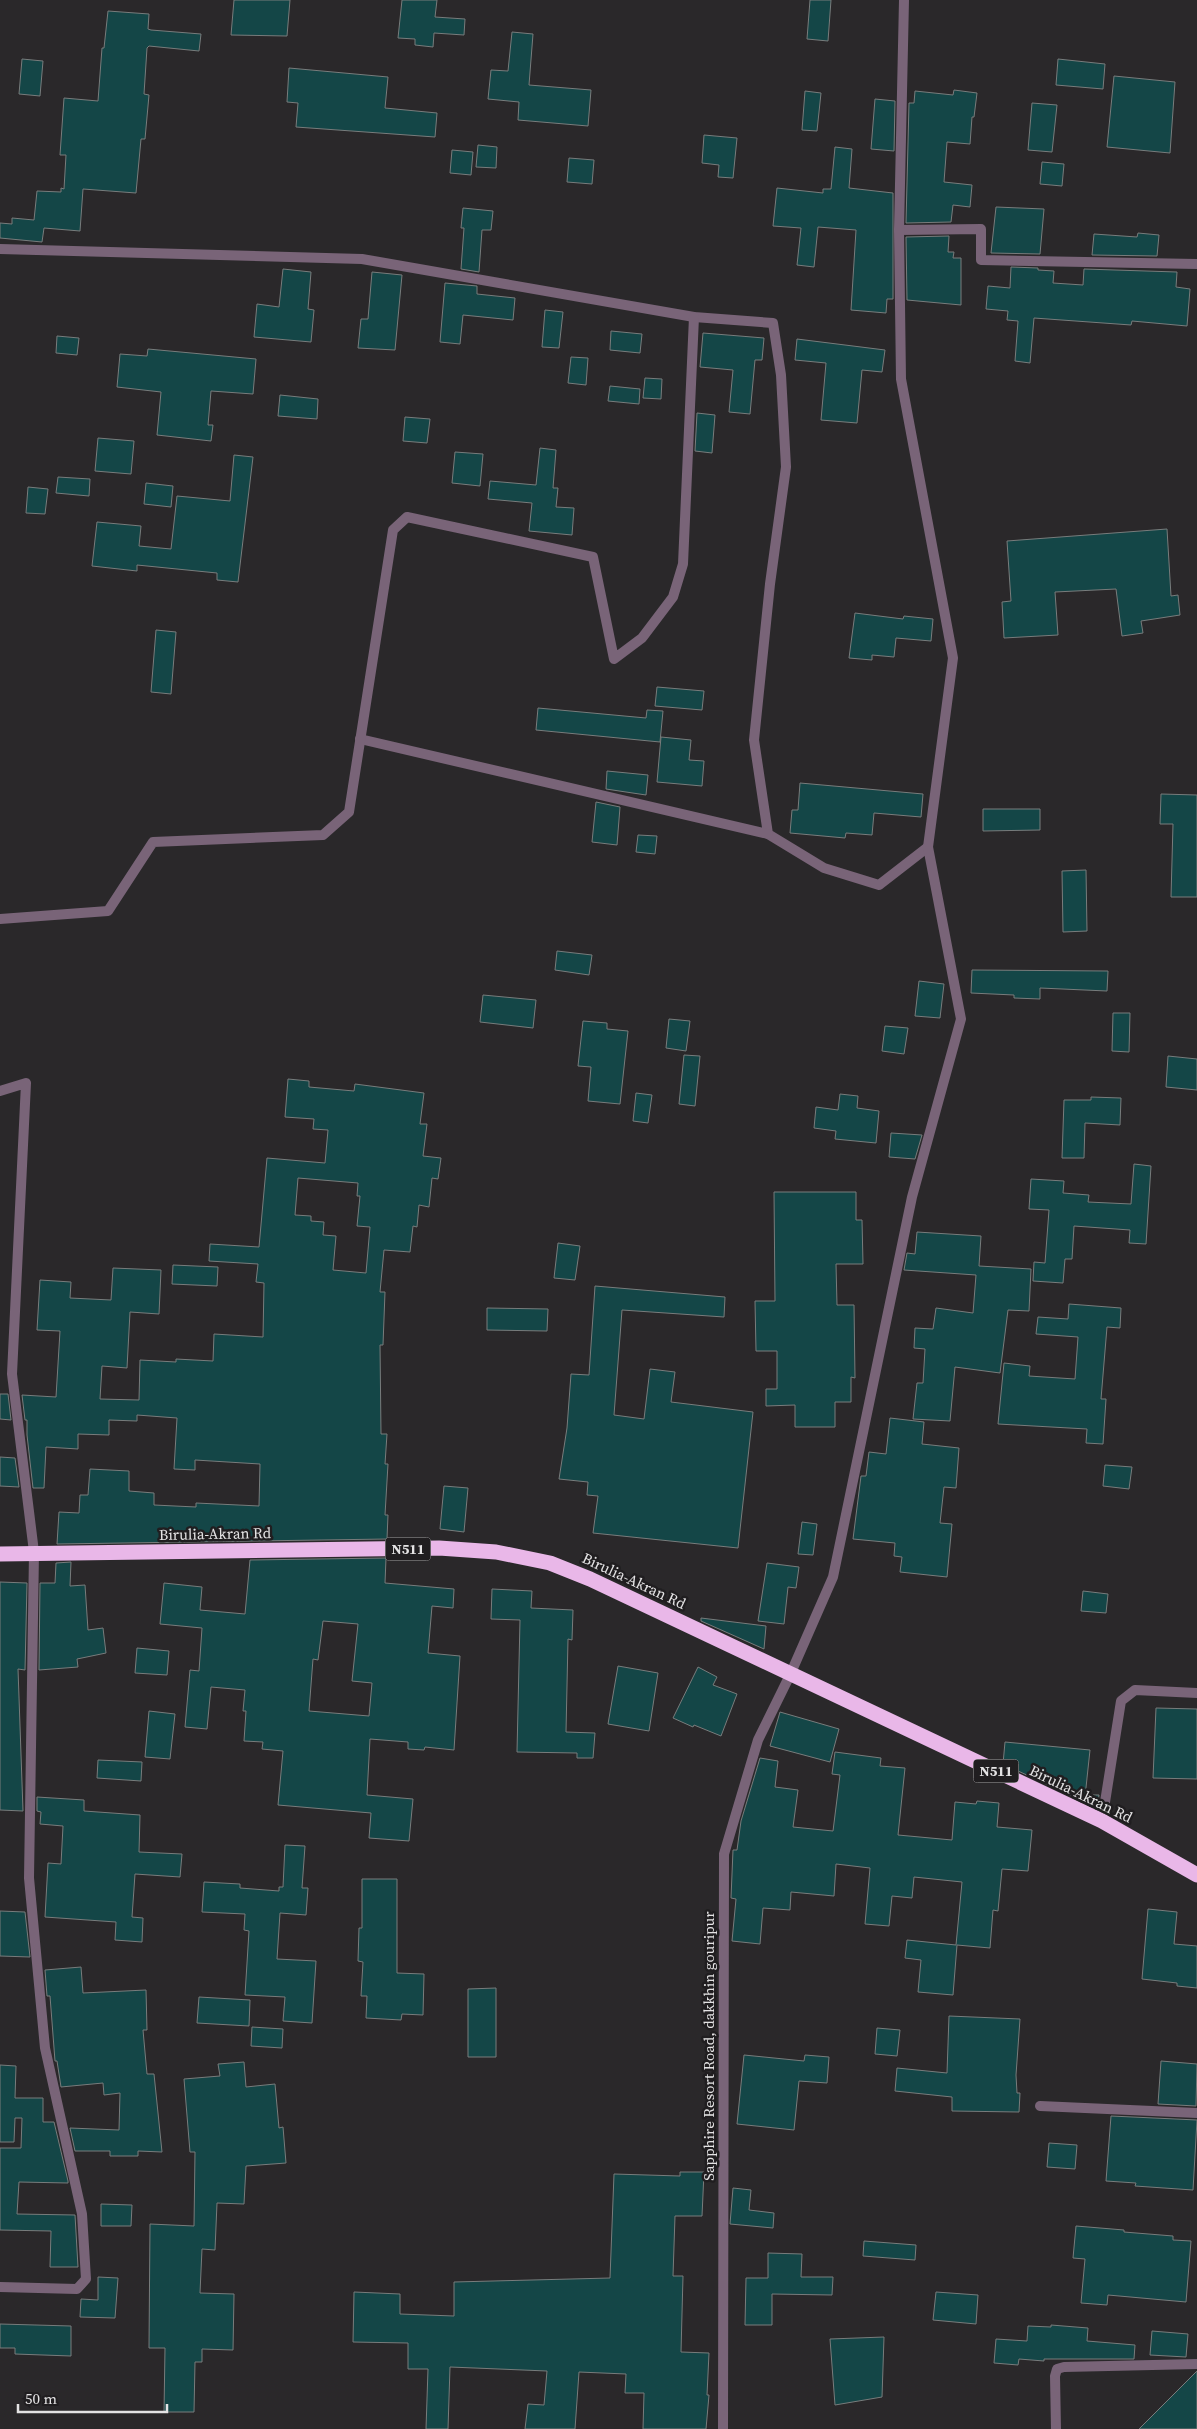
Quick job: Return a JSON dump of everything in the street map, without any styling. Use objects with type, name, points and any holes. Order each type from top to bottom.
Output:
[{"type":"highway","name":"Birulia-Akran Rd","points":[[0,1554],[34,1552],[439,1548],[496,1552],[550,1563],[582,1576],[1102,1821],[1197,1875]]},
{"type":"street","name":"Sapphire Resort Road, dakkhin gouripur","points":[[723,2429],[724,1854],[758,1740],[790,1675],[833,1577],[912,1197],[960,1019],[928,847],[953,658],[902,379],[899,230],[904,0]]},
{"type":"street","points":[[899,230],[981,229],[981,260],[1197,264]]},
{"type":"street","points":[[0,249],[362,259],[694,317],[773,323],[781,375],[786,468],[770,584],[754,740],[768,834]]},
{"type":"street","points":[[0,918],[108,910],[153,842],[323,835],[349,812],[393,530],[407,517],[593,557],[614,659],[642,638],[673,597],[683,564],[694,317]]},
{"type":"street","points":[[360,740],[768,834],[824,868],[879,885],[928,847]]},
{"type":"street","points":[[0,1091],[26,1083],[12,1374],[34,1552],[29,1878],[45,2048],[82,2214],[86,2279],[77,2289],[0,2287]]},
{"type":"street","points":[[1102,1821],[1121,1701],[1135,1690],[1197,1693]]},
{"type":"street","points":[[1040,2106],[1197,2113]]},
{"type":"street","points":[[1056,2429],[1055,2376],[1057,2369],[1064,2367],[1197,2364]]},
{"type":"building","points":[[234,0],[290,0],[287,36],[231,35]]},
{"type":"building","points":[[402,0],[437,0],[435,17],[465,19],[464,35],[434,33],[433,47],[415,45],[415,39],[398,38]]},
{"type":"building","points":[[810,0],[831,0],[828,41],[807,39]]},
{"type":"building","points":[[108,11],[149,14],[148,29],[151,30],[201,34],[199,51],[149,46],[147,48],[144,94],[149,95],[145,139],[141,139],[136,193],[83,189],[80,231],[44,228],[42,242],[0,238],[0,223],[12,224],[12,218],[34,220],[37,191],[61,192],[61,188],[64,189],[66,155],[60,155],[64,98],[98,101],[102,48],[104,48]]},
{"type":"building","points":[[512,32],[533,34],[529,85],[591,90],[588,126],[518,120],[519,102],[488,99],[491,70],[508,71]]},
{"type":"building","points":[[22,59],[43,61],[40,96],[19,94]]},
{"type":"building","points":[[1058,59],[1105,64],[1103,89],[1056,85]]},
{"type":"building","points":[[289,68],[388,77],[385,108],[437,113],[435,137],[296,127],[298,103],[287,102]]},
{"type":"building","points":[[1114,76],[1175,82],[1170,153],[1107,147]]},
{"type":"building","points":[[954,90],[977,93],[974,117],[972,117],[970,144],[947,142],[944,182],[972,185],[970,207],[953,205],[951,222],[906,223],[909,103],[914,103],[915,91],[953,95]]},
{"type":"building","points":[[805,91],[821,93],[817,131],[802,130]]},
{"type":"building","points":[[875,99],[895,101],[894,151],[871,149]]},
{"type":"building","points":[[1032,103],[1057,105],[1052,152],[1028,150]]},
{"type":"building","points":[[704,135],[737,138],[733,178],[718,177],[719,165],[702,163]]},
{"type":"building","points":[[478,145],[497,147],[496,168],[476,167]]},
{"type":"building","points":[[835,147],[852,149],[849,188],[893,193],[893,299],[887,299],[886,313],[851,310],[856,230],[818,227],[814,267],[797,265],[801,228],[773,226],[777,188],[823,193],[823,189],[831,189]]},
{"type":"building","points":[[452,150],[473,152],[471,175],[450,173]]},
{"type":"building","points":[[569,158],[594,160],[592,184],[567,182]]},
{"type":"building","points":[[1042,162],[1064,164],[1062,186],[1040,184]]},
{"type":"building","points":[[996,207],[1044,209],[1040,254],[991,253]]},
{"type":"building","points":[[463,208],[493,211],[491,230],[482,230],[479,272],[461,269],[464,228],[461,228]]},
{"type":"building","points":[[1138,233],[1159,235],[1157,256],[1092,255],[1094,234],[1137,237]]},
{"type":"building","points":[[949,236],[948,252],[954,252],[953,258],[961,258],[961,305],[907,300],[906,237]]},
{"type":"building","points":[[1011,267],[1038,268],[1038,270],[1054,271],[1053,283],[1083,285],[1084,269],[1177,272],[1176,287],[1190,289],[1187,326],[1132,321],[1131,325],[1034,318],[1030,363],[1015,361],[1018,321],[1007,320],[1008,311],[986,309],[988,286],[1010,288]]},
{"type":"building","points":[[283,269],[311,272],[308,309],[314,310],[311,342],[254,337],[257,304],[279,307]]},
{"type":"building","points":[[372,272],[402,275],[395,350],[358,348],[361,319],[368,319]]},
{"type":"building","points":[[445,283],[477,286],[477,294],[515,298],[513,320],[463,315],[460,344],[440,342]]},
{"type":"building","points":[[545,310],[563,312],[559,348],[542,347]]},
{"type":"building","points":[[611,331],[642,334],[640,353],[610,350]]},
{"type":"building","points":[[703,333],[764,338],[762,360],[755,360],[750,414],[729,412],[733,370],[700,367]]},
{"type":"building","points":[[57,336],[79,338],[77,355],[56,353]]},
{"type":"building","points":[[797,339],[885,350],[882,372],[862,370],[857,423],[821,420],[826,363],[795,360]]},
{"type":"building","points":[[148,349],[256,359],[253,394],[211,391],[208,425],[213,425],[211,441],[157,435],[161,392],[117,387],[120,354],[147,356]]},
{"type":"building","points":[[571,357],[588,358],[586,385],[568,383]]},
{"type":"building","points":[[645,378],[662,379],[661,399],[643,398]]},
{"type":"building","points":[[610,386],[640,389],[639,404],[608,401]]},
{"type":"building","points":[[280,395],[318,399],[317,419],[278,416]]},
{"type":"building","points":[[697,413],[715,415],[712,453],[695,451]]},
{"type":"building","points":[[405,417],[430,419],[427,443],[403,441]]},
{"type":"building","points":[[98,438],[134,441],[131,474],[95,471]]},
{"type":"building","points":[[540,448],[556,450],[553,488],[558,488],[556,507],[574,508],[572,535],[529,531],[532,503],[488,499],[490,481],[536,485]]},
{"type":"building","points":[[455,452],[483,454],[480,486],[452,483]]},
{"type":"building","points":[[234,455],[253,457],[238,582],[217,580],[217,573],[137,565],[137,571],[92,566],[97,522],[141,526],[139,546],[171,549],[177,496],[230,501]]},
{"type":"building","points":[[58,477],[90,479],[89,496],[56,493]]},
{"type":"building","points":[[146,483],[173,486],[171,507],[144,504]]},
{"type":"building","points":[[28,487],[48,489],[45,514],[26,513]]},
{"type":"building","points":[[1167,529],[1171,596],[1178,595],[1180,615],[1141,621],[1143,633],[1122,636],[1116,589],[1055,592],[1058,635],[1004,638],[1002,602],[1011,601],[1007,541]]},
{"type":"building","points":[[855,613],[903,619],[904,616],[933,619],[931,641],[896,638],[894,657],[872,655],[872,660],[849,658]]},
{"type":"building","points":[[156,630],[176,632],[171,694],[151,692]]},
{"type":"building","points":[[657,687],[704,691],[702,710],[655,706]]},
{"type":"building","points":[[538,708],[646,718],[647,710],[663,711],[660,742],[536,730]]},
{"type":"building","points":[[661,737],[691,740],[689,760],[704,761],[702,786],[657,782]]},
{"type":"building","points":[[607,771],[648,775],[646,795],[606,789]]},
{"type":"building","points":[[800,783],[923,794],[921,817],[874,813],[872,835],[846,833],[845,838],[790,833],[792,810],[798,810]]},
{"type":"building","points":[[1161,794],[1197,795],[1197,897],[1171,897],[1173,824],[1160,824]]},
{"type":"building","points":[[596,802],[620,807],[617,845],[592,842]]},
{"type":"building","points":[[983,809],[1040,809],[1040,830],[983,831]]},
{"type":"building","points":[[638,835],[657,836],[655,854],[636,852]]},
{"type":"building","points":[[1086,870],[1087,931],[1063,932],[1062,871]]},
{"type":"building","points":[[557,951],[592,955],[589,975],[555,970]]},
{"type":"building","points":[[972,970],[1108,971],[1107,991],[1040,988],[1040,999],[1014,998],[1014,995],[971,993]]},
{"type":"building","points":[[919,981],[944,984],[940,1018],[915,1016]]},
{"type":"building","points":[[483,995],[536,1000],[533,1028],[480,1022]]},
{"type":"building","points":[[1113,1013],[1130,1013],[1129,1052],[1112,1051]]},
{"type":"building","points":[[669,1019],[690,1021],[686,1051],[666,1048]]},
{"type":"building","points":[[583,1021],[607,1023],[607,1029],[628,1031],[620,1104],[588,1101],[591,1067],[578,1066]]},
{"type":"building","points":[[885,1026],[908,1028],[904,1054],[882,1051]]},
{"type":"building","points":[[684,1055],[700,1056],[695,1106],[679,1104]]},
{"type":"building","points":[[1168,1056],[1197,1059],[1197,1090],[1166,1087]]},
{"type":"building","points":[[288,1079],[309,1081],[309,1087],[354,1091],[355,1084],[424,1093],[420,1124],[427,1124],[423,1156],[441,1158],[438,1179],[432,1178],[429,1207],[419,1205],[417,1227],[413,1226],[410,1252],[384,1250],[380,1292],[385,1292],[383,1345],[380,1345],[381,1434],[387,1434],[385,1464],[388,1464],[385,1515],[388,1515],[387,1539],[57,1544],[59,1512],[79,1513],[80,1495],[88,1495],[90,1469],[129,1471],[129,1491],[154,1493],[154,1505],[196,1507],[196,1503],[259,1506],[260,1464],[195,1460],[195,1470],[174,1469],[177,1418],[137,1415],[137,1421],[109,1420],[109,1435],[78,1434],[78,1449],[46,1447],[44,1488],[33,1488],[27,1420],[25,1420],[22,1395],[56,1397],[60,1331],[37,1330],[40,1280],[71,1282],[70,1298],[111,1300],[113,1268],[161,1270],[159,1314],[130,1312],[127,1368],[102,1366],[100,1399],[139,1400],[140,1360],[176,1362],[176,1359],[213,1361],[214,1334],[263,1337],[264,1283],[256,1282],[258,1264],[209,1261],[210,1244],[259,1247],[267,1158],[325,1163],[328,1130],[313,1129],[314,1119],[285,1117]],"holes":[[[298,1178],[358,1183],[357,1196],[360,1196],[357,1226],[370,1227],[366,1273],[333,1270],[336,1236],[323,1235],[324,1222],[311,1221],[311,1216],[295,1215]]]},
{"type":"building","points":[[636,1093],[652,1095],[648,1123],[633,1121]]},
{"type":"building","points":[[840,1094],[858,1096],[857,1108],[879,1111],[876,1143],[835,1139],[836,1131],[814,1128],[816,1107],[838,1110]]},
{"type":"building","points":[[1091,1097],[1121,1098],[1120,1125],[1085,1123],[1084,1158],[1062,1158],[1064,1100],[1091,1100]]},
{"type":"building","points":[[891,1133],[922,1135],[915,1159],[889,1157]]},
{"type":"building","points":[[1134,1164],[1151,1166],[1146,1244],[1129,1243],[1130,1230],[1074,1226],[1072,1259],[1065,1259],[1063,1283],[1033,1281],[1034,1262],[1045,1263],[1049,1210],[1029,1209],[1031,1179],[1064,1181],[1063,1193],[1089,1195],[1088,1202],[1131,1204]]},
{"type":"building","points":[[774,1192],[856,1192],[856,1220],[862,1220],[863,1264],[836,1264],[837,1305],[854,1305],[855,1378],[851,1377],[851,1402],[835,1402],[835,1427],[795,1427],[795,1405],[766,1406],[766,1389],[777,1389],[777,1351],[756,1351],[755,1301],[775,1301]]},
{"type":"building","points":[[917,1232],[981,1236],[979,1266],[1031,1269],[1029,1311],[1008,1310],[1000,1373],[955,1367],[950,1421],[913,1419],[917,1383],[923,1383],[925,1349],[914,1348],[915,1328],[933,1329],[936,1308],[973,1313],[976,1275],[904,1270],[907,1253],[915,1254]]},
{"type":"building","points":[[558,1243],[580,1246],[575,1280],[554,1278]]},
{"type":"building","points":[[173,1265],[218,1267],[217,1286],[172,1284]]},
{"type":"building","points":[[595,1286],[725,1297],[724,1317],[622,1310],[614,1415],[644,1419],[650,1369],[675,1372],[671,1402],[753,1412],[738,1548],[593,1533],[598,1496],[587,1495],[588,1482],[559,1479],[567,1428],[571,1374],[589,1375]]},
{"type":"building","points":[[1069,1304],[1121,1308],[1120,1328],[1107,1327],[1101,1399],[1106,1399],[1103,1444],[1086,1443],[1087,1429],[998,1424],[1004,1363],[1030,1366],[1029,1376],[1075,1379],[1078,1337],[1036,1334],[1038,1317],[1068,1319]]},
{"type":"building","points":[[487,1308],[548,1309],[547,1331],[487,1330]]},
{"type":"building","points":[[0,1394],[8,1394],[11,1420],[0,1419]]},
{"type":"building","points":[[890,1418],[924,1422],[922,1444],[959,1448],[956,1488],[944,1487],[940,1523],[952,1524],[947,1577],[900,1572],[902,1557],[894,1556],[895,1543],[853,1539],[861,1476],[866,1476],[869,1452],[886,1454]]},
{"type":"building","points":[[0,1457],[15,1458],[19,1487],[0,1486]]},
{"type":"building","points":[[1105,1465],[1132,1467],[1129,1489],[1103,1486]]},
{"type":"building","points":[[444,1486],[468,1488],[464,1532],[440,1529]]},
{"type":"building","points":[[802,1522],[817,1524],[813,1555],[798,1554]]},
{"type":"building","points":[[386,1558],[385,1583],[454,1589],[453,1608],[432,1606],[428,1653],[460,1656],[454,1750],[425,1747],[424,1750],[408,1749],[408,1742],[370,1739],[367,1795],[413,1799],[409,1841],[369,1838],[371,1813],[278,1805],[283,1751],[262,1749],[263,1742],[244,1741],[246,1711],[243,1711],[245,1690],[211,1687],[207,1729],[185,1727],[190,1670],[199,1671],[202,1628],[160,1624],[164,1583],[202,1587],[200,1610],[245,1614],[250,1560]],"holes":[[[323,1621],[358,1624],[352,1681],[372,1683],[369,1716],[309,1711],[313,1659],[318,1660]]]},
{"type":"building","points":[[71,1562],[70,1586],[85,1585],[88,1630],[103,1628],[106,1653],[77,1659],[78,1667],[39,1670],[40,1583],[55,1583],[56,1563]]},
{"type":"building","points":[[767,1563],[799,1567],[796,1588],[788,1587],[784,1624],[758,1621]]},
{"type":"building","points":[[0,1582],[27,1583],[25,1670],[18,1669],[23,1811],[0,1810]]},
{"type":"building","points":[[492,1589],[532,1591],[531,1608],[573,1610],[572,1640],[568,1639],[566,1732],[595,1733],[593,1758],[577,1758],[577,1753],[517,1752],[520,1620],[491,1619]]},
{"type":"building","points":[[1083,1591],[1108,1594],[1106,1613],[1081,1611]]},
{"type":"building","points":[[701,1618],[766,1626],[764,1649],[701,1621]]},
{"type":"building","points":[[137,1648],[169,1651],[167,1675],[135,1673]]},
{"type":"building","points":[[618,1666],[658,1673],[649,1731],[608,1724]]},
{"type":"building","points":[[698,1667],[717,1677],[713,1685],[737,1694],[721,1736],[673,1718]]},
{"type":"building","points":[[1156,1708],[1197,1709],[1197,1779],[1153,1778]]},
{"type":"building","points":[[149,1711],[175,1714],[170,1759],[145,1757]]},
{"type":"building","points":[[780,1712],[839,1729],[830,1762],[770,1746]]},
{"type":"building","points":[[1005,1742],[1090,1750],[1085,1797],[1070,1795],[1003,1764]]},
{"type":"building","points":[[835,1752],[881,1758],[880,1766],[905,1768],[898,1835],[952,1840],[955,1802],[976,1804],[977,1801],[999,1803],[997,1827],[1032,1830],[1028,1871],[1002,1869],[998,1911],[993,1910],[990,1948],[957,1945],[953,1995],[918,1992],[921,1960],[905,1958],[907,1940],[956,1945],[962,1882],[914,1877],[912,1898],[892,1896],[889,1926],[865,1924],[870,1868],[836,1864],[834,1896],[791,1892],[790,1910],[763,1908],[760,1944],[732,1941],[736,1899],[731,1898],[733,1850],[737,1850],[741,1821],[760,1758],[778,1761],[775,1787],[798,1790],[793,1827],[833,1831],[840,1775],[832,1774]]},
{"type":"building","points":[[98,1760],[142,1762],[141,1781],[97,1778]]},
{"type":"building","points":[[1093,1795],[1099,1795],[1097,1808],[1092,1806]]},
{"type":"building","points":[[37,1797],[84,1800],[84,1811],[140,1815],[139,1852],[182,1854],[180,1877],[135,1874],[132,1917],[143,1918],[142,1942],[115,1940],[116,1922],[45,1917],[48,1863],[61,1864],[63,1826],[40,1824],[41,1812],[37,1811]]},
{"type":"building","points":[[285,1845],[305,1846],[302,1888],[308,1888],[306,1915],[280,1913],[277,1959],[316,1961],[312,2023],[283,2021],[285,1997],[245,1995],[249,1931],[244,1930],[245,1914],[202,1912],[204,1882],[240,1884],[240,1888],[279,1891],[279,1887],[283,1887]]},
{"type":"building","points":[[362,1879],[397,1879],[397,1973],[424,1974],[423,2015],[402,2014],[401,2020],[366,2018],[367,1996],[361,1996],[363,1962],[358,1961],[359,1928],[362,1928]]},
{"type":"building","points":[[1148,1909],[1177,1912],[1174,1944],[1197,1946],[1197,1988],[1177,1986],[1177,1983],[1142,1979]]},
{"type":"building","points":[[0,1911],[25,1912],[30,1957],[0,1956]]},
{"type":"building","points":[[81,1967],[83,1993],[146,1990],[147,2030],[143,2030],[147,2074],[154,2074],[162,2152],[138,2151],[138,2156],[110,2156],[110,2151],[75,2151],[70,2128],[119,2130],[120,2093],[104,2095],[103,2083],[61,2087],[57,2061],[55,2061],[50,1996],[47,1996],[45,1970]]},
{"type":"building","points":[[496,1988],[496,2057],[468,2057],[468,1989]]},
{"type":"building","points":[[199,1997],[250,2000],[249,2026],[197,2023]]},
{"type":"building","points":[[949,2016],[1020,2019],[1016,2075],[1017,2093],[1020,2093],[1019,2112],[952,2111],[952,2097],[895,2091],[897,2068],[947,2073]]},
{"type":"building","points":[[252,2027],[283,2029],[282,2048],[251,2046]]},
{"type":"building","points":[[877,2028],[900,2030],[897,2056],[875,2054]]},
{"type":"building","points":[[744,2055],[804,2061],[805,2055],[829,2057],[827,2083],[799,2081],[794,2130],[737,2124]]},
{"type":"building","points":[[1161,2061],[1197,2064],[1196,2106],[1158,2104]]},
{"type":"building","points":[[244,2062],[246,2087],[275,2084],[279,2128],[283,2127],[286,2163],[246,2166],[244,2204],[217,2203],[215,2250],[202,2249],[200,2293],[234,2294],[233,2350],[202,2349],[202,2362],[195,2362],[194,2412],[164,2412],[165,2348],[149,2348],[150,2224],[194,2226],[195,2152],[190,2152],[184,2079],[220,2076],[218,2064]]},
{"type":"building","points":[[0,2065],[16,2066],[15,2098],[43,2098],[43,2122],[54,2122],[68,2181],[68,2183],[19,2182],[17,2214],[75,2215],[78,2267],[50,2267],[51,2231],[0,2230],[0,2148],[21,2148],[22,2118],[15,2118],[14,2142],[0,2142]]},
{"type":"building","points":[[1111,2116],[1197,2120],[1193,2190],[1135,2186],[1136,2183],[1106,2181]]},
{"type":"building","points":[[1049,2143],[1077,2145],[1075,2169],[1047,2167]]},
{"type":"building","points":[[680,2172],[704,2172],[702,2216],[675,2216],[673,2276],[683,2276],[681,2352],[709,2353],[707,2395],[709,2395],[706,2429],[643,2429],[644,2393],[625,2393],[626,2374],[579,2372],[575,2429],[525,2429],[528,2404],[544,2405],[547,2371],[450,2367],[448,2429],[426,2429],[428,2369],[408,2369],[408,2343],[353,2342],[354,2292],[400,2294],[400,2314],[454,2316],[454,2282],[610,2278],[614,2174],[680,2176]]},
{"type":"building","points":[[733,2188],[751,2190],[749,2210],[774,2213],[773,2228],[730,2224]]},
{"type":"building","points":[[101,2204],[132,2205],[131,2226],[101,2226]]},
{"type":"building","points":[[1076,2226],[1173,2236],[1173,2240],[1191,2241],[1186,2302],[1108,2295],[1107,2305],[1081,2303],[1085,2259],[1073,2258]]},
{"type":"building","points":[[864,2241],[916,2245],[915,2260],[863,2256]]},
{"type":"building","points":[[768,2253],[802,2254],[801,2277],[833,2277],[832,2295],[772,2294],[772,2325],[745,2325],[746,2278],[768,2278]]},
{"type":"building","points":[[98,2277],[118,2278],[115,2318],[80,2317],[81,2299],[98,2300]]},
{"type":"building","points":[[936,2292],[978,2295],[976,2324],[933,2320]]},
{"type":"building","points":[[0,2324],[71,2326],[71,2356],[15,2354],[15,2348],[0,2348]]},
{"type":"building","points":[[1051,2325],[1088,2328],[1087,2341],[1135,2345],[1134,2359],[1044,2359],[1044,2361],[1019,2359],[1018,2365],[994,2363],[996,2339],[1027,2341],[1028,2326],[1051,2327]]},
{"type":"building","points":[[1152,2331],[1188,2334],[1186,2357],[1150,2355]]},
{"type":"building","points":[[884,2337],[882,2397],[835,2405],[830,2339]]},
{"type":"building","points":[[1197,2371],[1197,2429],[1139,2429]]}]
